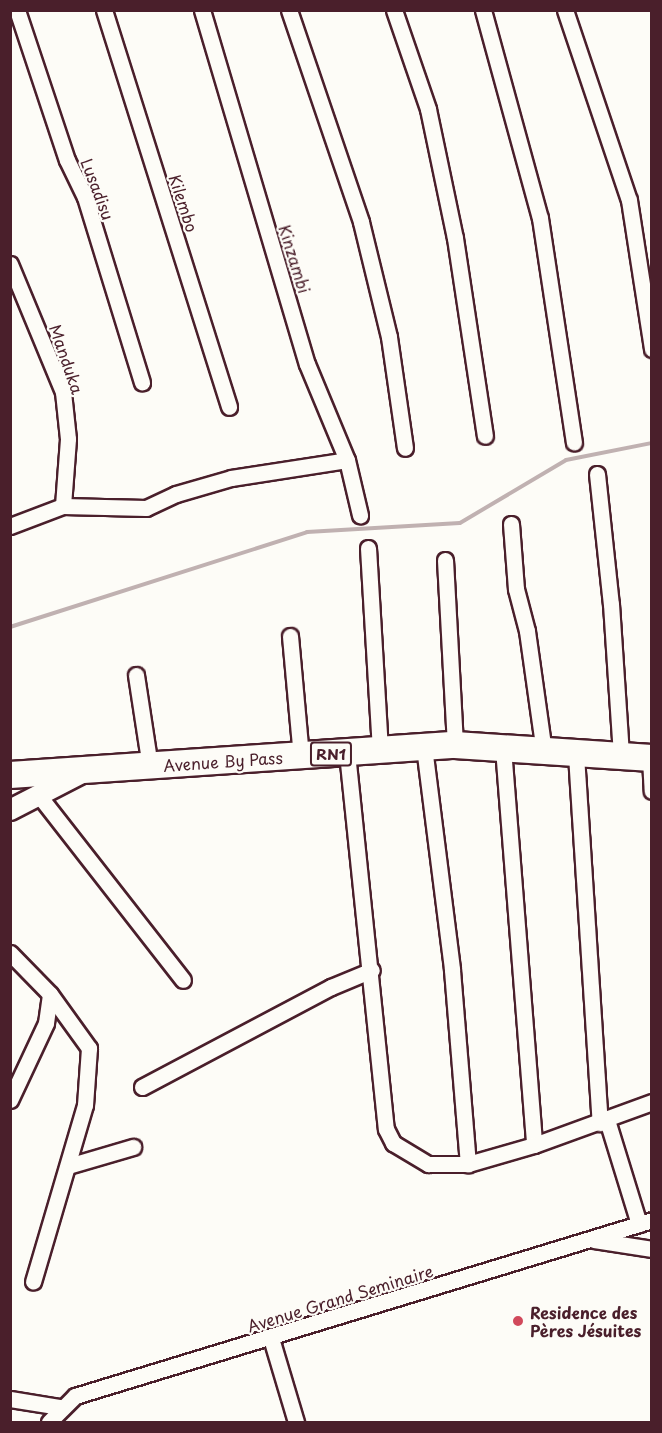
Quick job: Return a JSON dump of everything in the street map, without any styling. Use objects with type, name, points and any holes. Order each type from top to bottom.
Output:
[{"type":"highway","name":"Avenue By Pass","points":[[10,775],[455,745],[576,755],[651,758]]},
{"type":"street","name":"Lusadisu","points":[[18,10],[67,160],[85,197],[142,382]]},
{"type":"street","name":"Kilembo","points":[[104,10],[229,407]]},
{"type":"street","name":"Kinzambi","points":[[202,10],[308,364],[347,460],[360,515]]},
{"type":"street","points":[[289,10],[361,222],[389,337],[405,448]]},
{"type":"street","points":[[394,10],[428,109],[455,238],[485,436]]},
{"type":"street","points":[[483,10],[540,218],[574,442]]},
{"type":"street","points":[[565,10],[629,200],[651,349]]},
{"type":"street","name":"Manduka","points":[[10,264],[63,392],[68,439],[63,506]]},
{"type":"street","points":[[10,526],[63,506],[146,508],[176,494],[231,478],[347,460]]},
{"type":"street","points":[[597,474],[611,604],[621,756]]},
{"type":"street","points":[[511,524],[516,589],[527,631],[544,752]]},
{"type":"street","points":[[368,548],[380,751]]},
{"type":"street","points":[[445,560],[455,745]]},
{"type":"street","points":[[290,636],[301,756]]},
{"type":"street","points":[[136,675],[150,766]]},
{"type":"street","points":[[424,747],[452,970],[468,1164]]},
{"type":"street","points":[[503,748],[534,1145]]},
{"type":"street","points":[[347,753],[372,970],[386,1129],[393,1143],[428,1164],[468,1164],[603,1122],[651,1102]]},
{"type":"street","points":[[576,755],[603,1122],[645,1222]]},
{"type":"street","points":[[651,758],[651,791]]},
{"type":"street","points":[[10,810],[37,794],[88,771]]},
{"type":"street","points":[[37,794],[183,980]]},
{"type":"street","points":[[10,953],[50,994],[89,1048],[85,1106],[33,1282]]},
{"type":"street","points":[[142,1087],[321,993],[372,970]]},
{"type":"street","points":[[10,1100],[46,1023],[50,994]]},
{"type":"street","points":[[68,1166],[133,1147]]},
{"type":"street","name":"Avenue Grand Seminaire","points":[[49,1422],[60,1407],[75,1396],[645,1222]]},
{"type":"street","points":[[588,1239],[651,1250]]},
{"type":"street","points":[[271,1338],[296,1422]]},
{"type":"street","points":[[10,1399],[60,1407]]},
{"type":"waterway","points":[[10,627],[307,532],[460,523],[566,460],[652,443]]},
{"type":"place","name":"Residence des Pères Jésuites","points":[[518,1321]]}]
